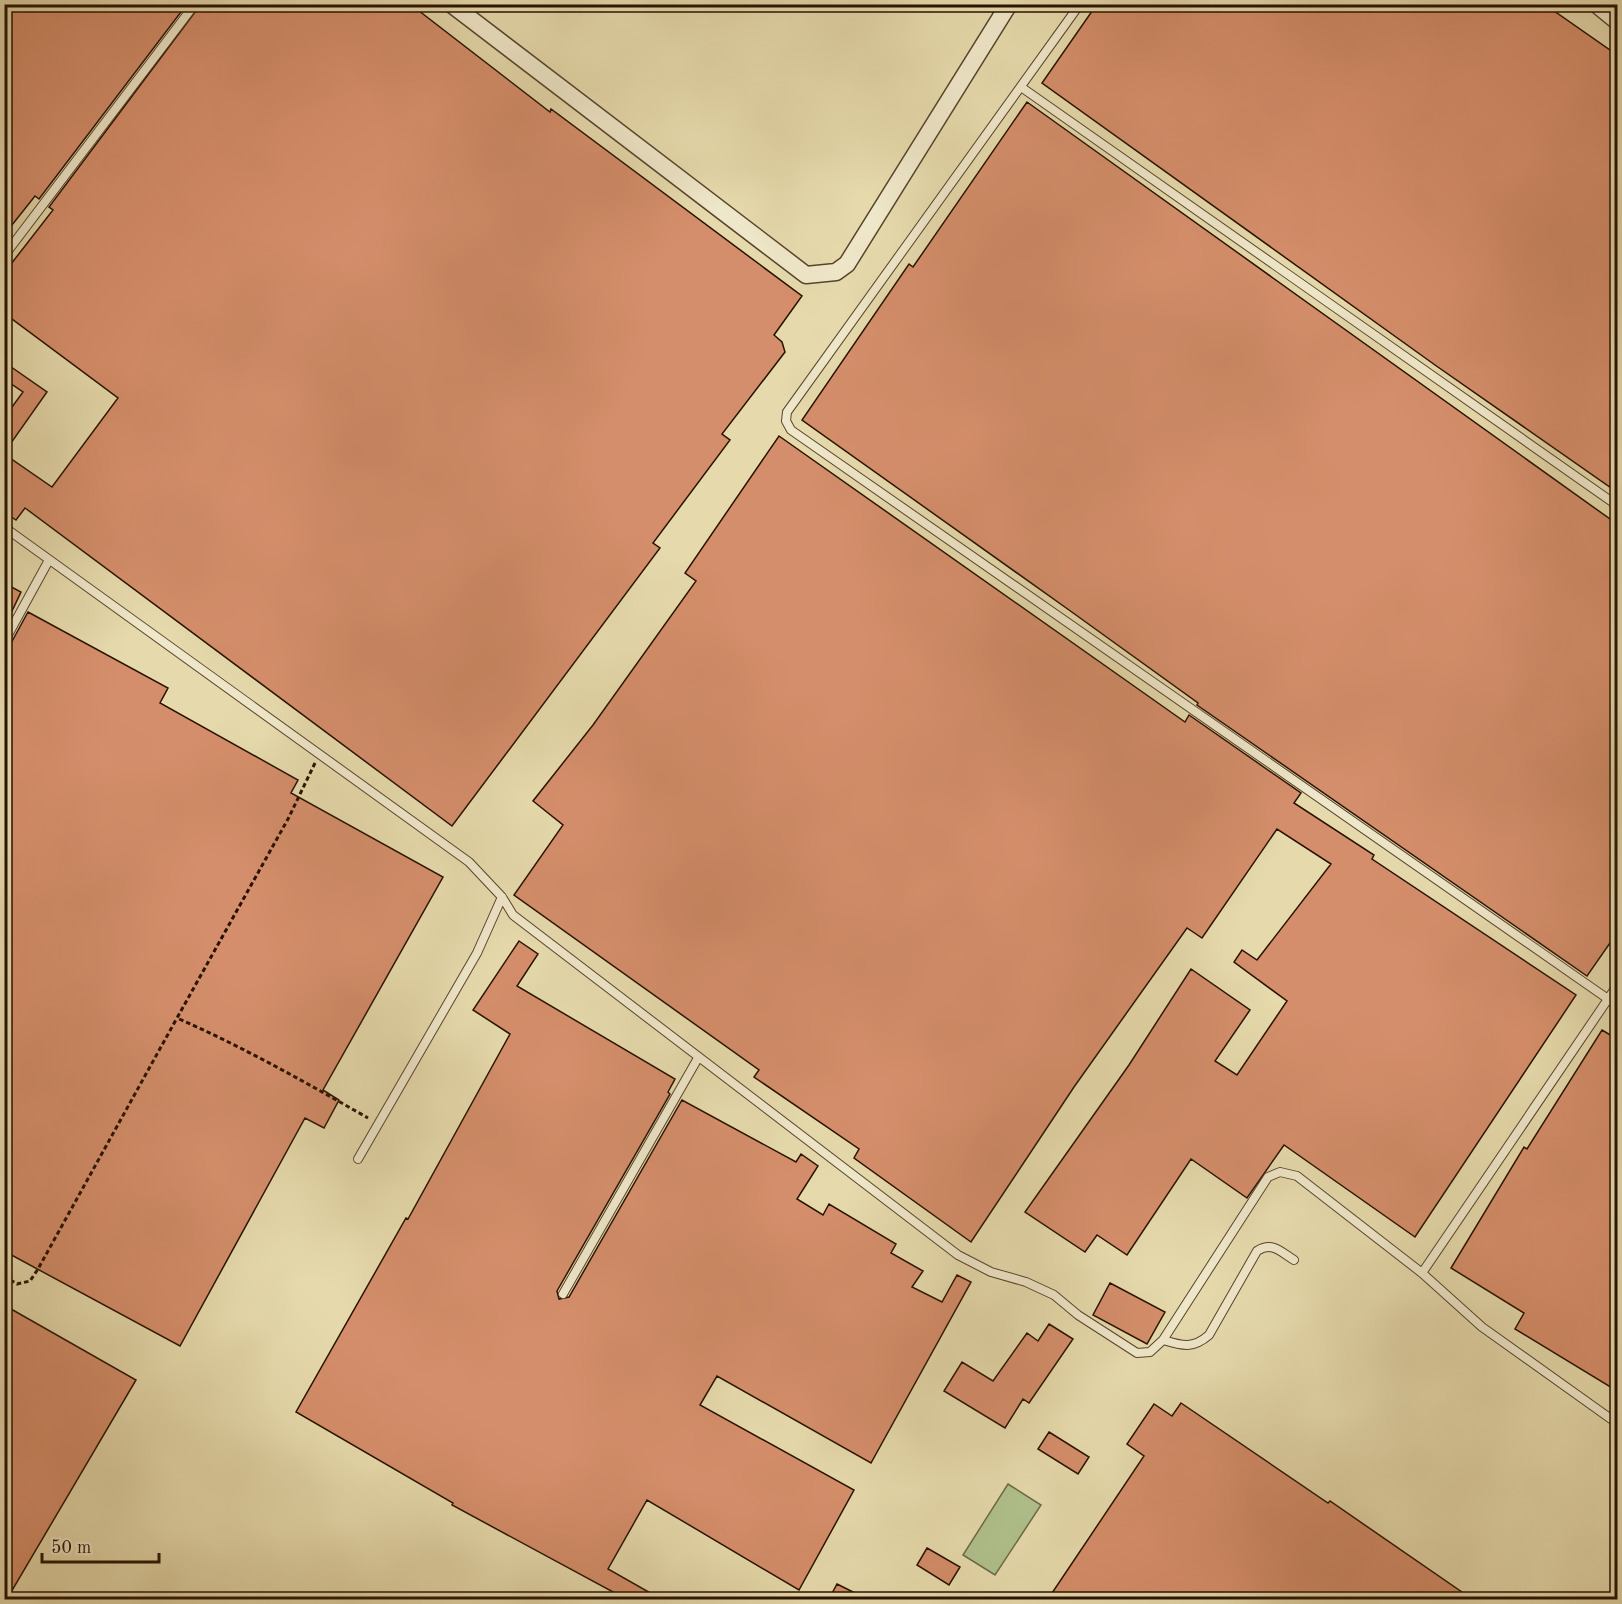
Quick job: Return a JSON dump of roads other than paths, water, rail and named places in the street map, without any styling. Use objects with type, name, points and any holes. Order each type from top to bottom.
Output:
[{"type":"street","points":[[451,4],[806,275],[836,272],[847,264],[1009,4]]},
{"type":"street","points":[[1596,4],[1617,22]]},
{"type":"lane","points":[[4,256],[195,4]]},
{"type":"lane","points":[[1080,4],[787,412],[786,421],[791,430],[1617,1006]]},
{"type":"lane","points":[[1022,87],[1617,506]]},
{"type":"lane","points":[[4,527],[469,862],[501,897],[513,915],[958,1255],[991,1272],[1026,1282],[1053,1294],[1078,1315],[1137,1353],[1150,1352],[1164,1340],[1268,1177],[1280,1172],[1297,1176],[1422,1274],[1482,1327],[1617,1424]]},
{"type":"lane","points":[[4,642],[49,560]]},
{"type":"lane","points":[[358,1159],[477,953],[501,897]]},
{"type":"lane","points":[[1422,1274],[1617,984]]},
{"type":"lane","points":[[563,1293],[698,1058]]},
{"type":"lane","points":[[1164,1340],[1188,1347],[1199,1344],[1209,1335],[1257,1251],[1264,1246],[1272,1246],[1294,1260]]}]
